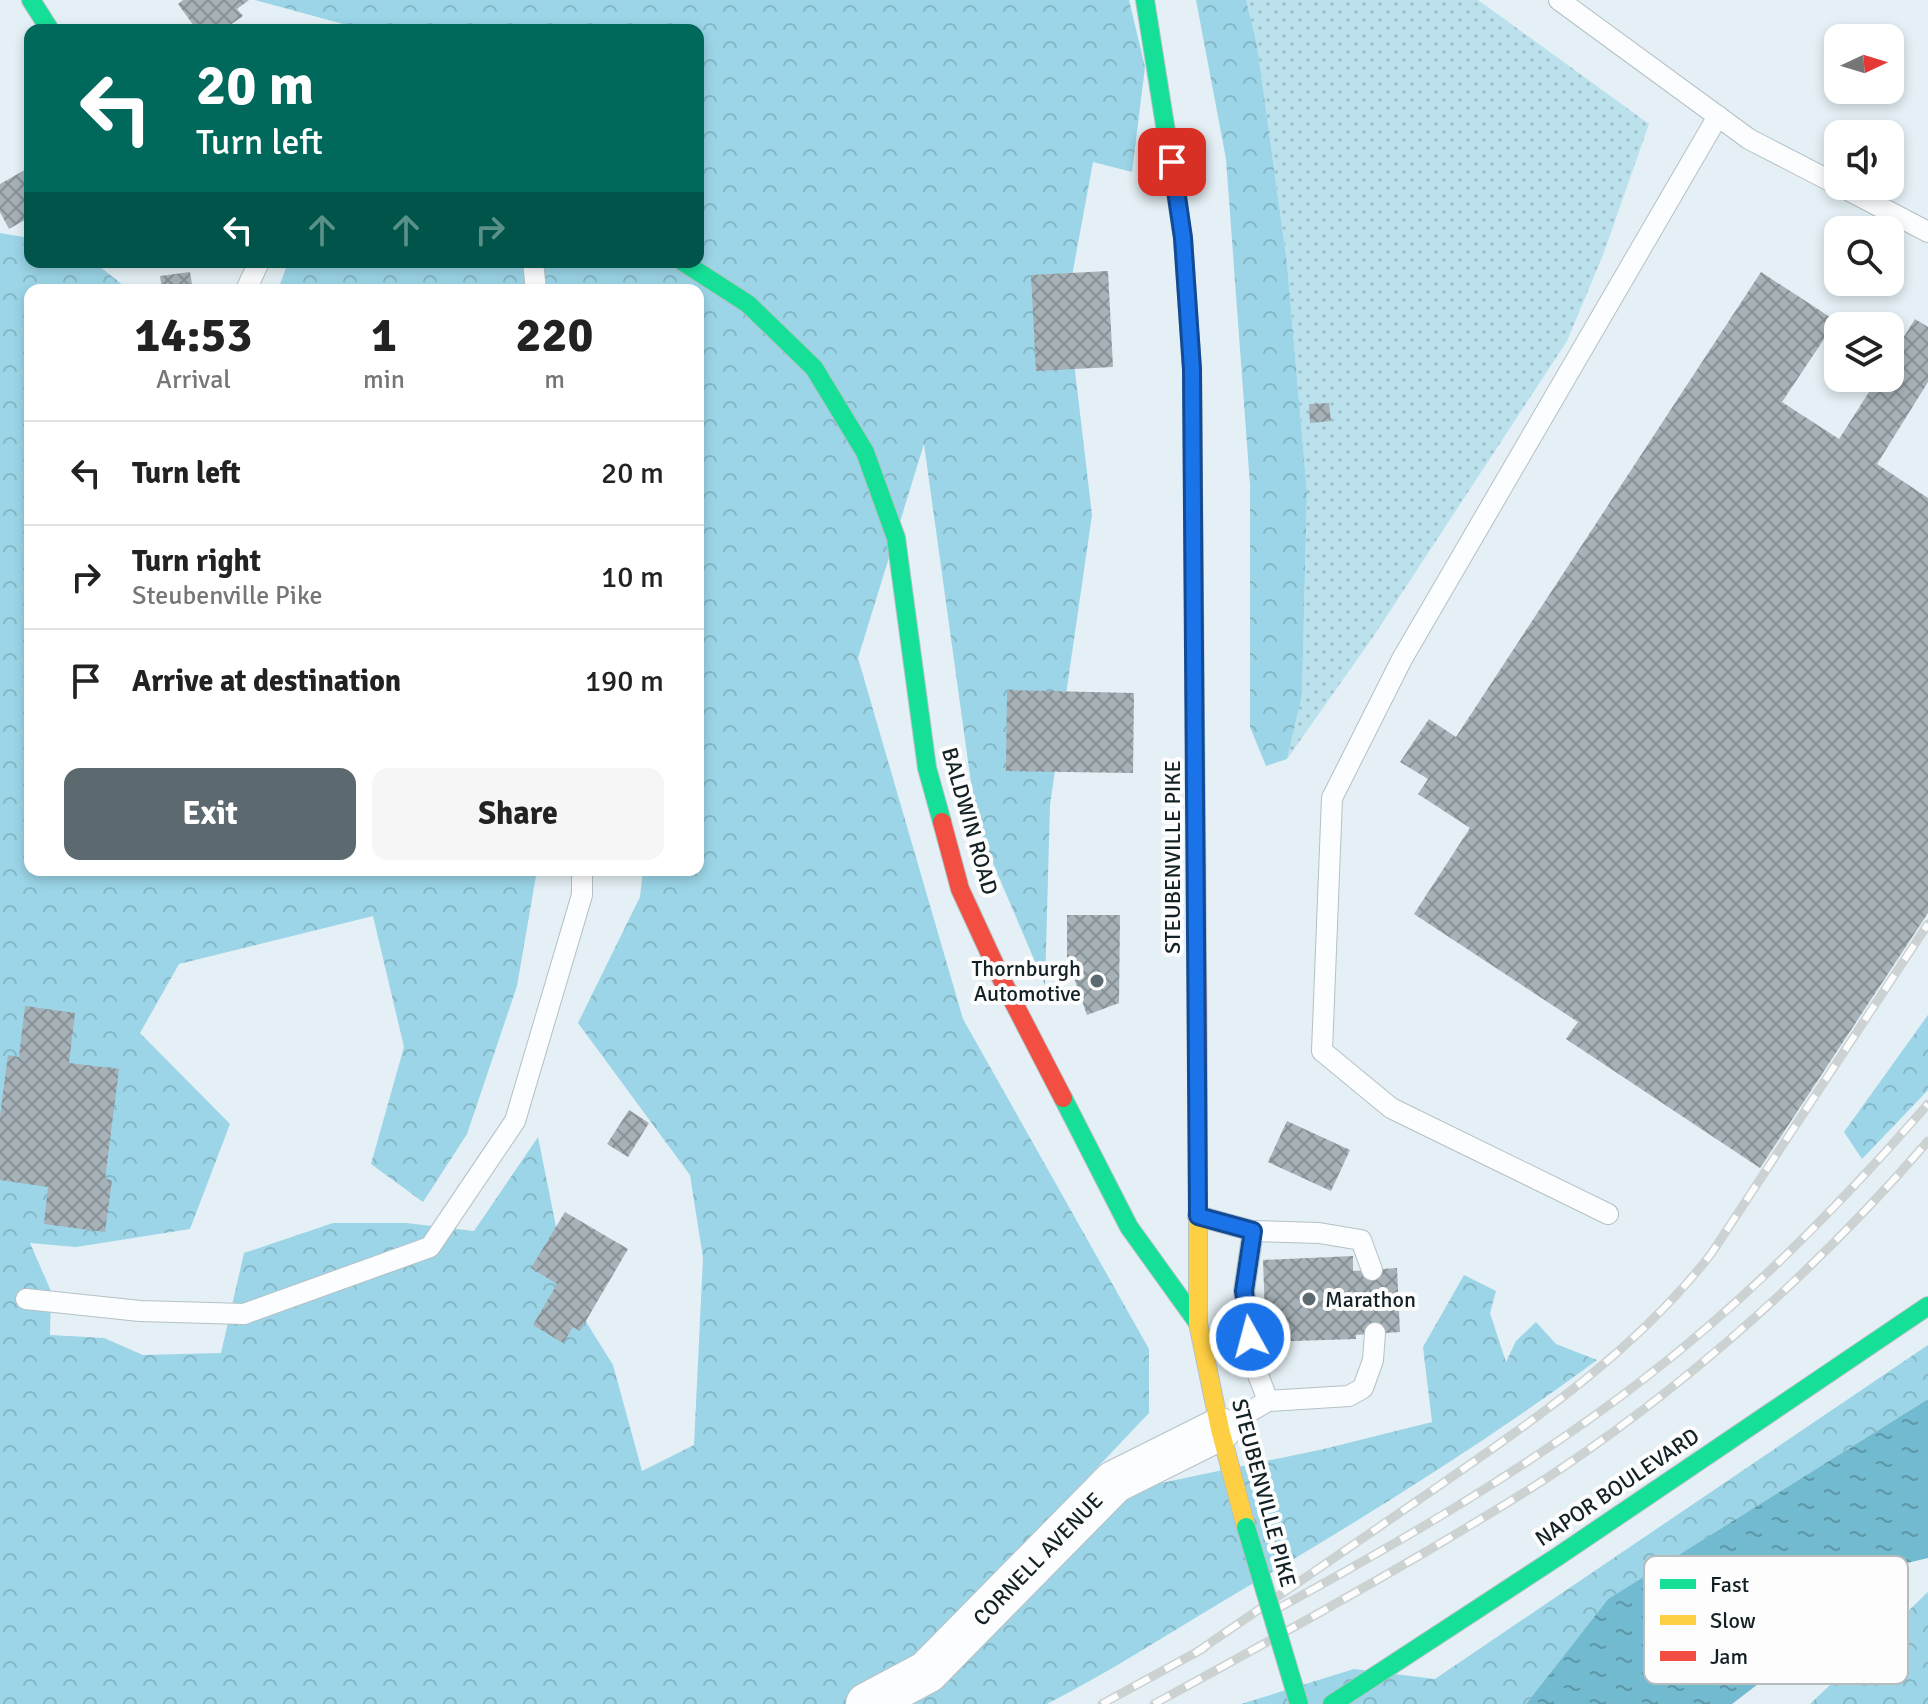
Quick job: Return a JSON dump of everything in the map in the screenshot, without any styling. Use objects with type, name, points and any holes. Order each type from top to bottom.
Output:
[{"type":"street","points":[[31,0],[46,24]]},
{"type":"street","name":"STEUBENVILLE PIKE","points":[[1145,0],[1183,238],[1192,369],[1198,1323],[1220,1429],[1299,1704]]},
{"type":"street","name":"BALDWIN ROAD","points":[[692,268],[748,304],[814,368],[865,452],[896,538],[927,768],[960,889],[1002,980],[1129,1227],[1198,1323]]},
{"type":"street","name":"NAPOR BOULEVARD","points":[[1332,1704],[1557,1557],[1928,1306]]},
{"type":"street","name":"CORNELL AVENUE","points":[[867,1704],[927,1672],[1114,1482],[1220,1429]]},
{"type":"lane","points":[[1559,0],[1749,139],[1824,178]]},
{"type":"lane","points":[[1608,1214],[1391,1108],[1322,1051],[1332,798],[1402,659],[1718,116]]},
{"type":"lane","points":[[1866,200],[1928,232]]},
{"type":"lane","points":[[26,1299],[140,1311],[244,1314],[430,1247],[515,1121],[582,895],[582,876]]},
{"type":"lane","points":[[1198,1216],[1253,1231],[1319,1233],[1361,1240],[1372,1270]]},
{"type":"lane","points":[[1253,1231],[1244,1291],[1252,1359],[1268,1401]]},
{"type":"lane","points":[[1220,1429],[1268,1401],[1349,1396],[1363,1388],[1373,1360],[1375,1333]]},
{"type":"shaded area","points":[[1246,0],[1478,0],[1649,124],[1603,255],[1567,341],[1373,637],[1287,759],[1302,695],[1307,492],[1287,263],[1257,45]]},
{"type":"green space","points":[[255,0],[1129,0],[1145,67],[1132,172],[1093,162],[1067,303],[1092,515],[1050,805],[1045,985],[977,826],[924,444],[858,658],[963,1019],[1149,1349],[1149,1413],[1073,1493],[1166,1482],[1324,1449],[1432,1422],[1423,1347],[1464,1275],[1496,1291],[1490,1313],[1506,1362],[1516,1341],[1536,1322],[1556,1344],[1597,1360],[1507,1424],[1367,1514],[1115,1667],[1047,1704],[0,1704],[0,233],[24,237],[24,268],[102,268],[122,284],[24,284],[24,876],[536,876],[517,986],[467,1134],[423,1202],[371,1164],[404,1047],[373,916],[179,964],[140,1033],[230,1124],[190,1229],[76,1247],[30,1243],[51,1291],[50,1335],[104,1338],[143,1355],[221,1353],[244,1253],[333,1223],[406,1223],[474,1231],[538,1137],[570,1296],[613,1365],[642,1471],[694,1445],[703,1258],[690,1175],[578,1023],[640,897],[642,876],[704,876],[704,284],[280,284],[286,268],[704,268],[704,24],[343,24]]},
{"type":"green space","points":[[1196,0],[1246,0],[1257,45],[1287,263],[1307,492],[1302,695],[1287,759],[1266,766],[1250,727],[1250,485],[1226,159]]},
{"type":"green space","points":[[1928,1015],[1928,1090],[1862,1159],[1844,1132]]},
{"type":"green space","points":[[1928,1345],[1928,1399],[1677,1556],[1644,1556],[1644,1576],[1608,1599],[1526,1704],[1241,1704],[1354,1669],[1435,1679]]},
{"type":"green space","points":[[1928,1592],[1928,1704],[1810,1704],[1831,1684],[1908,1684],[1908,1611]]},
{"type":"water","points":[[1928,1399],[1928,1558],[1908,1563],[1908,1556],[1677,1556]]},
{"type":"water","points":[[1644,1576],[1644,1684],[1758,1684],[1732,1704],[1526,1704],[1608,1599]]},
{"type":"building","points":[[183,0],[249,0],[237,9],[243,16],[232,24],[193,24],[178,4]]},
{"type":"building","points":[[24,170],[24,220],[9,229],[0,212],[0,184]]},
{"type":"building","points":[[1108,271],[1113,367],[1036,371],[1031,275]]},
{"type":"building","points":[[190,272],[192,284],[161,284],[160,276]]},
{"type":"building","points":[[1761,272],[1824,313],[1824,339],[1782,402],[1839,439],[1869,392],[1904,392],[1904,337],[1915,319],[1928,327],[1928,382],[1877,464],[1928,498],[1928,913],[1760,1168],[1566,1039],[1578,1022],[1414,914],[1470,828],[1418,794],[1428,779],[1400,762],[1429,719],[1456,737]]},
{"type":"building","points":[[1329,403],[1331,421],[1310,423],[1309,404]]},
{"type":"building","points":[[1007,690],[1134,693],[1133,773],[1006,771]]},
{"type":"building","name":"Thornburgh Automotive","points":[[1067,915],[1120,915],[1119,1003],[1087,1015],[1067,958]]},
{"type":"building","points":[[25,1006],[75,1013],[69,1063],[119,1069],[105,1179],[112,1180],[105,1232],[44,1224],[48,1187],[0,1180],[0,1116],[8,1055],[19,1057]]},
{"type":"building","points":[[629,1110],[649,1123],[628,1157],[607,1144]]},
{"type":"building","points":[[1287,1121],[1350,1150],[1331,1191],[1268,1162]]},
{"type":"building","points":[[565,1212],[628,1249],[580,1331],[573,1327],[563,1343],[533,1325],[557,1284],[531,1268]]},
{"type":"building","name":"Marathon","points":[[1353,1256],[1353,1271],[1397,1268],[1400,1332],[1356,1335],[1356,1339],[1266,1342],[1263,1260]]},
{"type":"railway","points":[[1194,1654],[1506,1439],[1580,1384],[1649,1323],[1711,1254],[1928,924]]},
{"type":"railway","points":[[1275,1610],[1464,1502],[1557,1442],[1645,1378],[1758,1282],[1862,1177],[1928,1104]]},
{"type":"railway","points":[[1154,1704],[1434,1547],[1588,1450],[1680,1381],[1767,1306],[1850,1226],[1928,1141]]},
{"type":"railway","points":[[1102,1704],[1204,1648]]},
{"type":"traffic: fast","points":[[31,0],[46,24]]},
{"type":"traffic: fast","points":[[1145,0],[1183,238],[1192,369],[1196,829]]},
{"type":"traffic: fast","points":[[692,268],[748,304],[814,368],[865,452],[896,538],[927,768],[942,822]]},
{"type":"traffic: fast","points":[[1063,1098],[1129,1227],[1198,1323]]},
{"type":"traffic: fast","points":[[1332,1704],[1557,1557],[1928,1306]]},
{"type":"traffic: fast","points":[[1246,1527],[1299,1704]]},
{"type":"traffic: slow","points":[[1198,1089],[1198,1323],[1220,1429],[1246,1527]]},
{"type":"traffic: jam","points":[[942,822],[960,889],[1002,980],[1063,1098]]},
{"type":"traffic: jam","points":[[1196,829],[1198,1089]]},
{"type":"place","name":"Thornburgh Automotive","points":[[1097,981]]},
{"type":"place","name":"Marathon","points":[[1309,1299]]},
{"type":"route","points":[[1172,162],[1183,238],[1192,369],[1198,1216],[1253,1231],[1244,1291],[1250,1337]]}]
